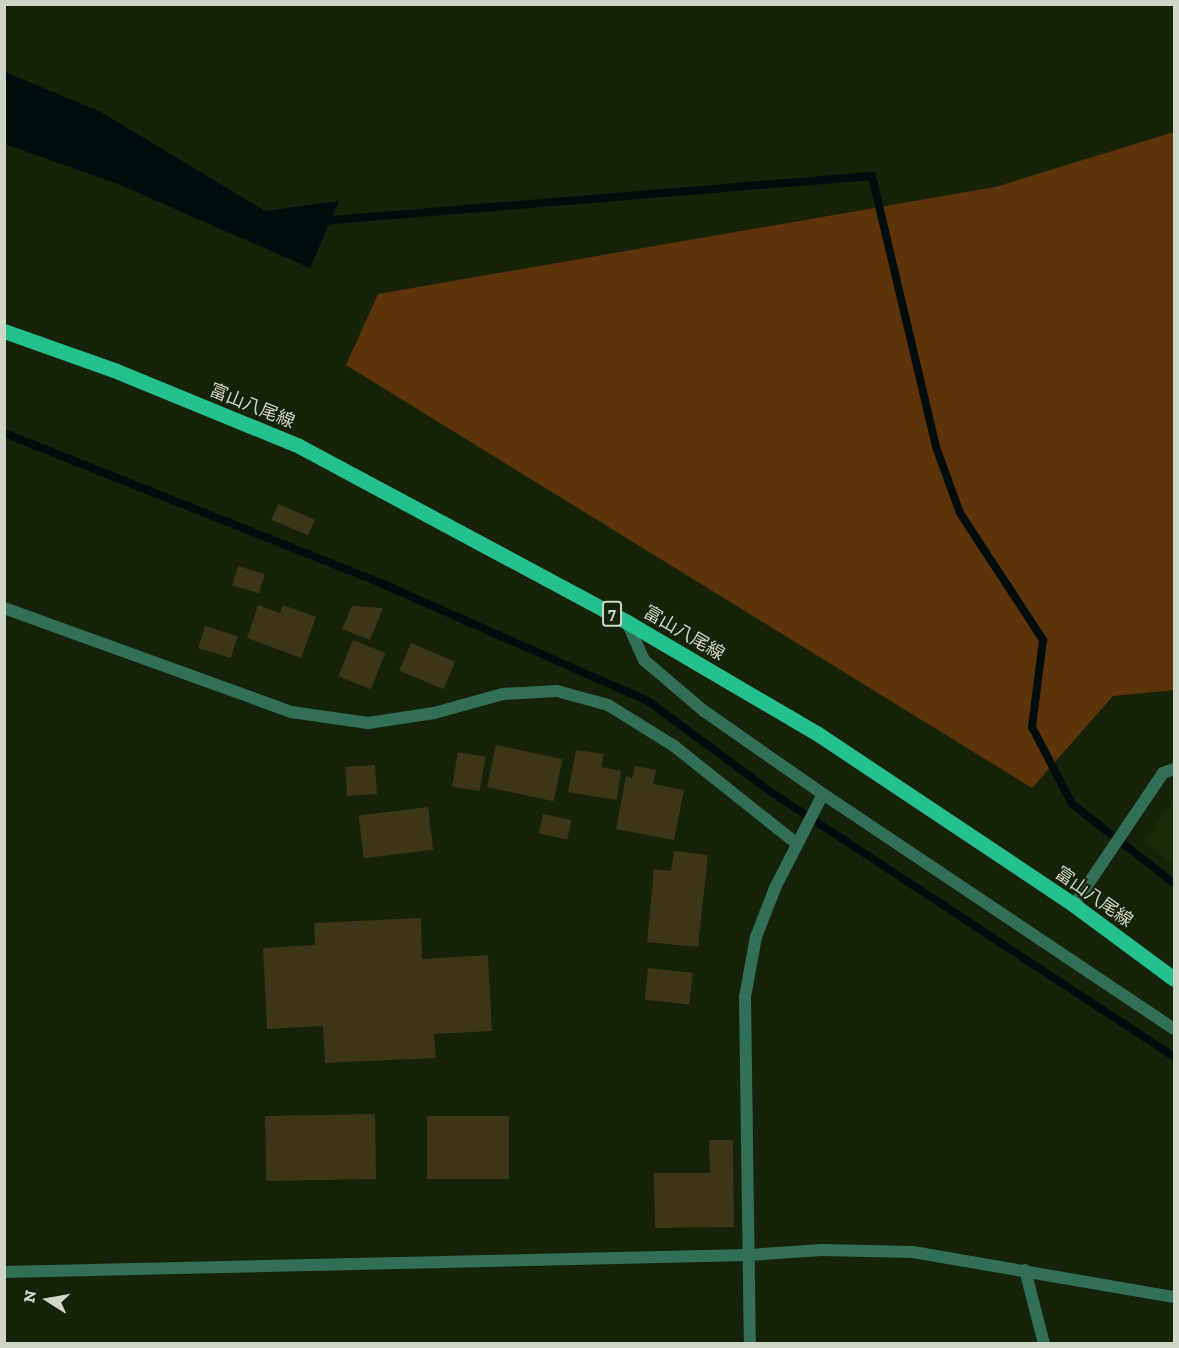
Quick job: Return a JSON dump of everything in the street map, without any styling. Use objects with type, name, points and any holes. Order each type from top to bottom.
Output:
[{"type":"main road","name":"富山八尾線","points":[[4,331],[114,370],[298,446],[627,622],[818,734],[1074,905],[1174,979]]},
{"type":"street","points":[[4,608],[291,712],[368,723],[435,713],[503,694],[557,691],[608,705],[674,746],[797,844]]},
{"type":"street","points":[[627,622],[644,660],[704,711],[823,794],[1174,1029]]},
{"type":"street","points":[[1074,905],[1162,773],[1174,769]]},
{"type":"street","points":[[750,1344],[745,997],[756,938],[775,888],[804,827],[823,794]]},
{"type":"street","points":[[4,1272],[748,1254],[822,1250],[913,1252],[1174,1297]]},
{"type":"street","points":[[1025,1270],[1044,1344]]},
{"type":"shaded area","points":[[5,72],[99,111],[265,211],[339,201],[310,268],[118,184],[5,144]]},
{"type":"shaded area","points":[[1174,132],[1174,690],[1113,696],[1032,788],[346,365],[378,294],[995,187]]},
{"type":"shaded area","points":[[1174,805],[1174,865],[1143,841],[1166,809]]},
{"type":"building","points":[[278,504],[315,520],[308,535],[271,520]]},
{"type":"building","points":[[238,566],[265,574],[259,593],[232,585]]},
{"type":"building","points":[[258,605],[280,613],[283,605],[316,617],[301,658],[247,638]]},
{"type":"building","points":[[352,606],[383,608],[370,640],[342,629]]},
{"type":"building","points":[[205,626],[238,636],[231,658],[198,648]]},
{"type":"building","points":[[353,640],[385,653],[371,689],[338,676]]},
{"type":"building","points":[[411,643],[455,662],[443,689],[399,671]]},
{"type":"building","points":[[496,745],[563,759],[554,801],[487,787]]},
{"type":"building","points":[[576,750],[604,754],[601,767],[621,771],[617,800],[568,792]]},
{"type":"building","points":[[458,752],[486,757],[479,791],[452,786]]},
{"type":"building","points":[[375,765],[377,794],[347,796],[345,767]]},
{"type":"building","points":[[635,766],[656,770],[653,784],[684,790],[674,840],[616,829],[626,776],[632,778]]},
{"type":"building","points":[[428,807],[433,850],[364,858],[359,816]]},
{"type":"building","points":[[543,814],[571,820],[567,840],[539,834]]},
{"type":"building","points":[[674,851],[708,855],[698,947],[647,942],[654,869],[671,871]]},
{"type":"building","points":[[421,918],[422,959],[488,955],[492,1031],[434,1034],[436,1058],[325,1063],[323,1026],[267,1029],[263,948],[315,945],[314,923]]},
{"type":"building","points":[[648,968],[693,973],[689,1005],[645,1000]]},
{"type":"building","points":[[375,1114],[376,1179],[266,1181],[265,1116]]},
{"type":"building","points":[[427,1116],[509,1116],[509,1179],[427,1179]]},
{"type":"building","points":[[709,1140],[733,1140],[734,1227],[655,1228],[654,1173],[710,1173]]},
{"type":"waterway","points":[[322,221],[872,176],[936,447],[960,513],[1043,640],[1032,727],[1072,804],[1174,883]]},
{"type":"waterway","points":[[4,433],[385,585],[648,701],[771,792],[1174,1057]]}]
